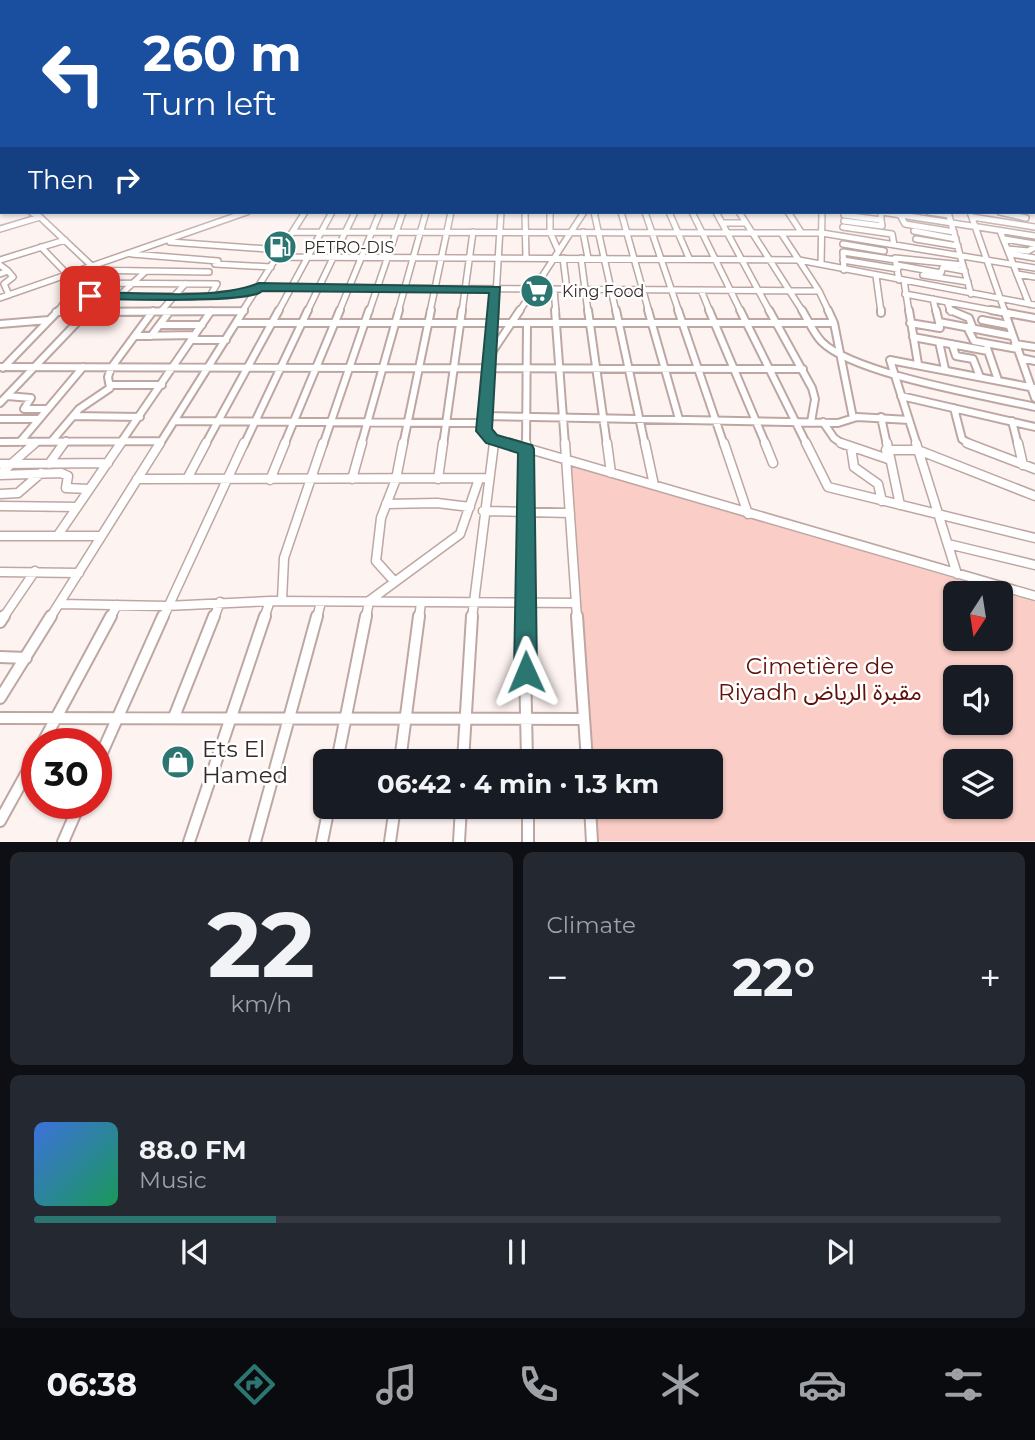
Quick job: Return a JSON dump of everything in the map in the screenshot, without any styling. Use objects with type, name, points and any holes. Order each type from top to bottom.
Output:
[{"type":"street","points":[[35,214],[93,267]]},
{"type":"street","points":[[0,298],[242,214]]},
{"type":"street","points":[[0,698],[304,214]]},
{"type":"street","points":[[187,479],[330,214]]},
{"type":"street","points":[[112,729],[166,607],[204,534],[354,214]]},
{"type":"street","points":[[270,480],[379,214]]},
{"type":"street","points":[[189,842],[232,716],[276,600],[284,558],[402,214]]},
{"type":"street","points":[[352,480],[425,214]]},
{"type":"street","points":[[394,581],[376,559],[386,504],[396,479],[409,422],[426,324],[450,214]]},
{"type":"street","points":[[501,214],[485,435],[1035,596]]},
{"type":"street","points":[[525,214],[526,258]]},
{"type":"street","points":[[550,214],[550,232],[558,250]]},
{"type":"street","points":[[493,351],[583,214]]},
{"type":"street","points":[[594,214],[654,485]]},
{"type":"street","points":[[622,214],[679,419]]},
{"type":"street","points":[[646,214],[748,514]]},
{"type":"street","points":[[670,214],[689,258]]},
{"type":"street","points":[[693,214],[828,486],[1035,538]]},
{"type":"street","points":[[717,214],[803,369],[816,400],[811,422]]},
{"type":"street","points":[[740,214],[822,342],[840,355],[892,372],[1035,407]]},
{"type":"street","points":[[789,214],[801,232]]},
{"type":"street","points":[[821,264],[822,214]]},
{"type":"street","points":[[881,214],[882,226]]},
{"type":"street","points":[[896,214],[912,214],[1035,236]]},
{"type":"street","points":[[949,214],[971,294]]},
{"type":"street","points":[[971,214],[1033,226]]},
{"type":"street","points":[[971,214],[1035,398]]},
{"type":"street","points":[[991,214],[993,220]]},
{"type":"street","points":[[1007,214],[1026,218]]},
{"type":"street","points":[[1023,214],[1033,226]]},
{"type":"street","points":[[900,215],[903,223],[913,228],[956,239]]},
{"type":"street","points":[[1014,216],[1019,224]]},
{"type":"street","points":[[0,229],[40,217]]},
{"type":"street","points":[[844,218],[882,226]]},
{"type":"street","points":[[844,218],[882,226],[893,235],[894,245]]},
{"type":"street","points":[[844,218],[844,270]]},
{"type":"street","points":[[722,223],[745,223]]},
{"type":"street","points":[[913,228],[954,232]]},
{"type":"street","points":[[913,228],[918,249]]},
{"type":"street","points":[[1000,231],[1032,305]]},
{"type":"street","points":[[293,232],[822,233],[1035,268]]},
{"type":"street","points":[[438,479],[473,232]]},
{"type":"street","points":[[583,232],[585,290],[611,473]]},
{"type":"street","points":[[781,233],[819,291],[834,323],[853,418]]},
{"type":"street","points":[[916,239],[958,246]]},
{"type":"street","points":[[1004,239],[1035,245]]},
{"type":"street","points":[[9,295],[4,284],[13,277],[0,262],[65,240]]},
{"type":"street","points":[[165,242],[231,246],[279,254],[333,258],[799,260],[1032,305]]},
{"type":"street","points":[[884,243],[884,258]]},
{"type":"street","points":[[843,244],[884,251]]},
{"type":"street","points":[[1009,251],[1028,251],[1035,245]]},
{"type":"street","points":[[189,296],[231,246]]},
{"type":"street","points":[[41,247],[68,275]]},
{"type":"street","points":[[906,247],[908,259]]},
{"type":"street","points":[[1009,251],[1035,258]]},
{"type":"street","points":[[0,252],[8,258]]},
{"type":"street","points":[[843,252],[884,258],[897,265]]},
{"type":"street","points":[[132,254],[271,267]]},
{"type":"street","points":[[918,364],[897,257],[919,261],[920,258],[964,268]]},
{"type":"street","points":[[563,258],[567,290]]},
{"type":"street","points":[[175,271],[184,260]]},
{"type":"street","points":[[843,260],[897,265],[968,282]]},
{"type":"street","points":[[919,261],[926,285]]},
{"type":"street","points":[[923,272],[941,273],[943,267],[964,268]]},
{"type":"street","points":[[82,270],[209,272]]},
{"type":"street","points":[[1,368],[50,320],[69,296],[82,270]]},
{"type":"street","points":[[0,274],[8,271]]},
{"type":"street","points":[[120,295],[145,271]]},
{"type":"street","points":[[174,284],[186,271]]},
{"type":"street","points":[[1017,274],[1035,277]]},
{"type":"street","points":[[876,276],[881,313]]},
{"type":"street","points":[[76,283],[217,284],[211,294]]},
{"type":"street","points":[[111,385],[108,377],[111,368],[135,336],[185,284]]},
{"type":"street","points":[[69,296],[189,296],[290,288],[819,291]]},
{"type":"street","points":[[1024,289],[1035,288]]},
{"type":"street","points":[[554,289],[586,749]]},
{"type":"street","points":[[1024,289],[1035,294]]},
{"type":"street","points":[[701,290],[773,463]]},
{"type":"street","points":[[905,294],[1035,318]]},
{"type":"street","points":[[911,323],[940,328],[933,299]]},
{"type":"street","points":[[947,302],[951,312],[969,318],[972,339],[986,343],[1035,347]]},
{"type":"street","points":[[979,307],[985,331]]},
{"type":"street","points":[[151,336],[170,311]]},
{"type":"street","points":[[58,535],[211,311]]},
{"type":"street","points":[[56,312],[244,311]]},
{"type":"street","points":[[0,403],[87,312]]},
{"type":"street","points":[[0,324],[50,320]]},
{"type":"street","points":[[982,320],[1008,325]]},
{"type":"street","points":[[939,322],[1012,336]]},
{"type":"street","points":[[236,323],[834,323]]},
{"type":"street","points":[[527,324],[524,603],[527,749]]},
{"type":"street","points":[[160,325],[202,325]]},
{"type":"street","points":[[135,336],[226,340]]},
{"type":"street","points":[[913,337],[988,351]]},
{"type":"street","points":[[939,342],[945,369]]},
{"type":"street","points":[[986,343],[998,380]]},
{"type":"street","points":[[952,344],[956,356],[973,359],[980,377]]},
{"type":"street","points":[[1021,358],[1035,361]]},
{"type":"street","points":[[957,574],[892,372],[892,359],[1033,388]]},
{"type":"street","points":[[20,442],[83,367]]},
{"type":"street","points":[[1,368],[803,369]]},
{"type":"street","points":[[51,442],[73,416],[111,385],[162,385]]},
{"type":"street","points":[[7,396],[29,397],[24,409],[48,409]]},
{"type":"street","points":[[901,396],[1035,427]]},
{"type":"street","points":[[954,408],[964,441],[1035,469]]},
{"type":"street","points":[[73,416],[140,417]]},
{"type":"street","points":[[174,421],[447,423],[528,417],[811,422],[843,422],[853,418],[881,417],[909,420]]},
{"type":"street","points":[[881,417],[900,505]]},
{"type":"street","points":[[0,419],[39,419]]},
{"type":"street","points":[[1012,421],[1023,465]]},
{"type":"street","points":[[823,422],[832,440],[851,447],[887,454],[918,450],[1035,496]]},
{"type":"street","points":[[339,749],[369,601],[460,534],[483,479],[494,439]]},
{"type":"street","points":[[0,442],[161,441]]},
{"type":"street","points":[[0,475],[36,442]]},
{"type":"street","points":[[66,442],[40,474],[23,490],[4,495],[0,505],[77,507]]},
{"type":"street","points":[[851,447],[854,467],[880,486],[882,501]]},
{"type":"street","points":[[0,464],[108,463]]},
{"type":"street","points":[[0,475],[66,474],[66,488],[89,489]]},
{"type":"street","points":[[137,479],[483,479]]},
{"type":"street","points":[[464,749],[473,603],[483,512],[483,479]]},
{"type":"street","points":[[386,504],[432,503],[470,507]]},
{"type":"street","points":[[483,512],[570,513]]},
{"type":"street","points":[[0,536],[101,536]]},
{"type":"street","points":[[948,544],[1035,565]]},
{"type":"street","points":[[0,622],[35,572]]},
{"type":"street","points":[[2,574],[79,573]]},
{"type":"street","points":[[60,604],[166,607],[276,600],[576,603]]},
{"type":"street","points":[[174,717],[220,602]]},
{"type":"street","points":[[255,842],[321,602]]},
{"type":"street","points":[[402,749],[421,603]]},
{"type":"street","points":[[51,728],[117,605]]},
{"type":"street","points":[[0,657],[26,658]]},
{"type":"street","points":[[0,718],[232,716],[584,719]]},
{"type":"street","points":[[0,821],[21,783]]},
{"type":"street","points":[[63,842],[73,819]]},
{"type":"street","points":[[322,842],[326,819]]},
{"type":"street","points":[[390,842],[393,819]]},
{"type":"street","points":[[460,842],[461,819]]},
{"type":"street","points":[[528,819],[528,842]]},
{"type":"street","points":[[591,819],[592,842]]},
{"type":"green space","name":"Cimetière de Riyadh مقبرة الرياض","points":[[571,465],[964,581],[943,581],[943,651],[1013,651],[1013,596],[1035,602],[1035,841],[597,841],[595,819],[723,819],[723,749],[590,749]]},
{"type":"place","name":"PETRO-DIS","points":[[280,247]]},
{"type":"place","name":"King Food","points":[[537,291]]},
{"type":"place","name":"Ets El Hamed","points":[[178,762]]},
{"type":"route","points":[[90,296],[205,296],[256,292],[259,287],[496,289],[493,351],[484,431],[491,439],[526,449],[526,672]]}]
